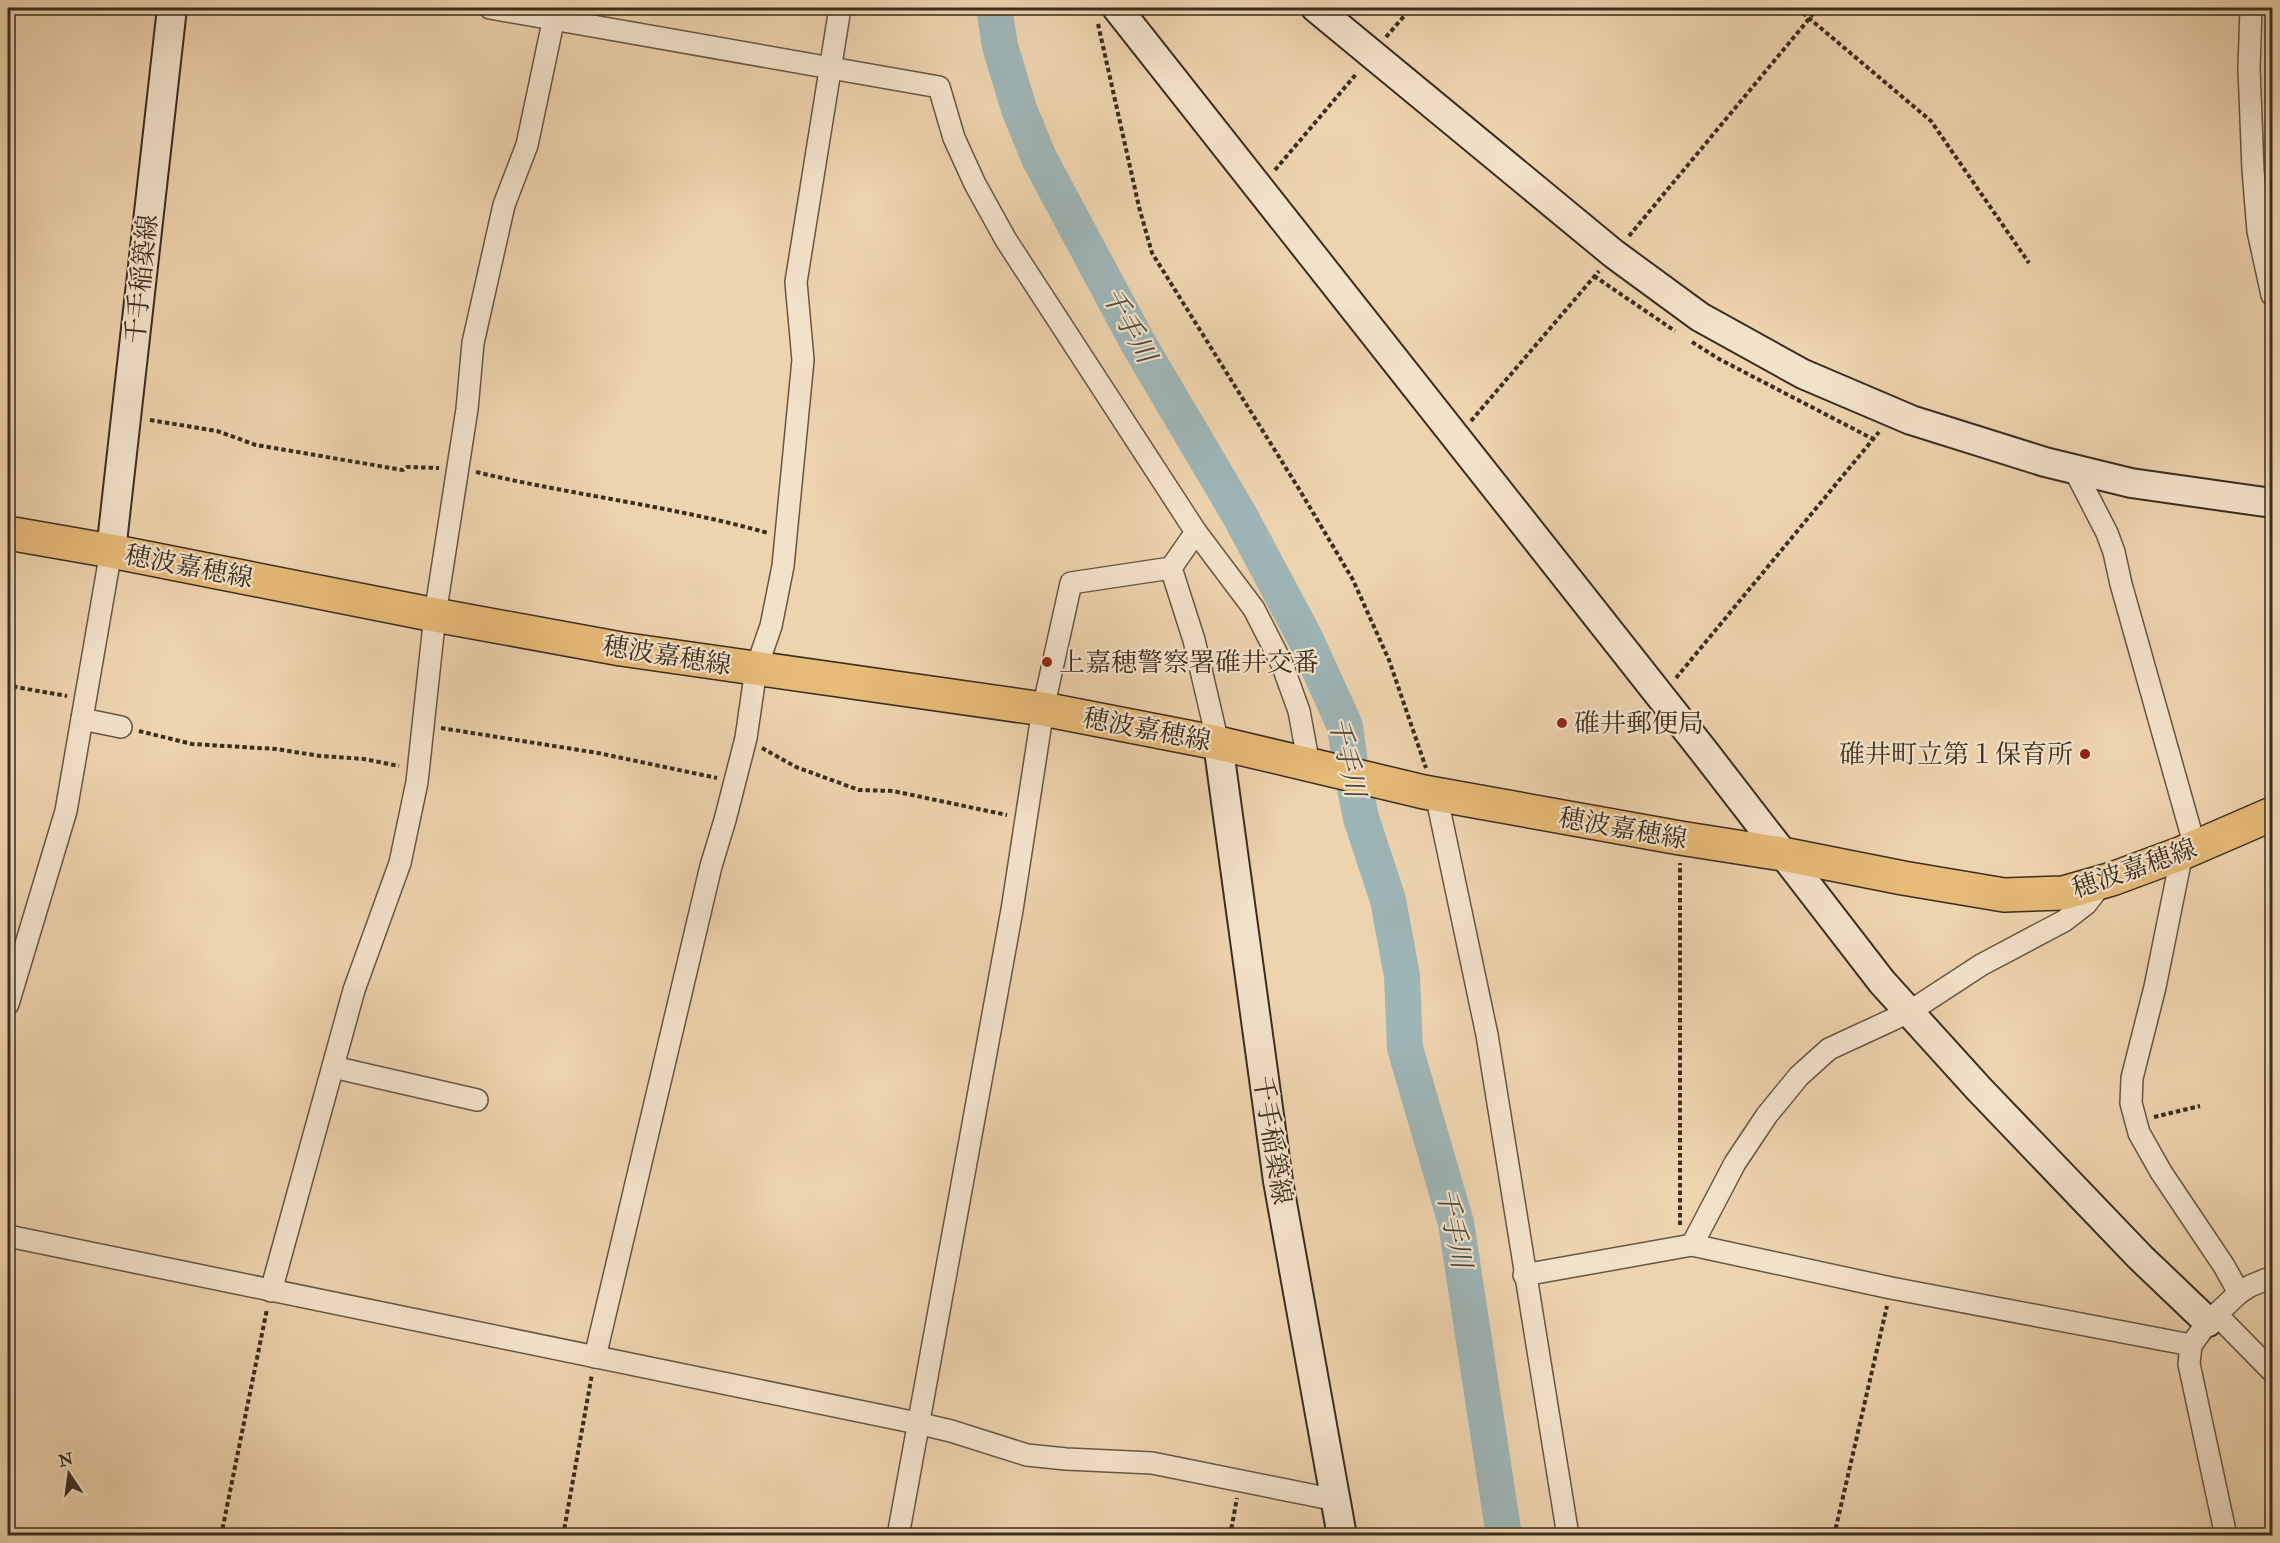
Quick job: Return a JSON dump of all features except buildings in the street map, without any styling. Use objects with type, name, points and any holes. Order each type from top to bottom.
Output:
[{"type":"main road","name":"穂波嘉穂線","points":[[8,533],[621,649],[1043,709],[1218,743],[1430,793],[2004,895],[2063,893],[2103,882],[2189,850],[2272,814]]},
{"type":"street","name":"千手稲築線","points":[[111,551],[171,8]]},
{"type":"street","points":[[490,8],[555,14],[830,69],[939,87],[954,138],[975,184],[1006,240],[1196,532],[1254,609],[1282,664],[1299,711],[1314,766]]},
{"type":"street","points":[[595,1357],[711,866],[746,738],[756,669],[771,626],[783,566],[803,360],[796,282],[840,8]]},
{"type":"street","points":[[1316,8],[1614,254],[1700,317],[1803,374],[1911,420],[2074,469],[2131,483],[2272,503]]},
{"type":"street","points":[[2251,8],[2249,68],[2254,180],[2258,231],[2272,296]]},
{"type":"street","points":[[1107,11],[1259,189],[1457,437],[1882,982],[1979,1089],[2140,1257],[2272,1371]]},
{"type":"street","points":[[271,1291],[354,990],[400,863],[418,769],[435,615],[467,409],[473,343],[504,206],[527,146],[555,14]]},
{"type":"street","points":[[2074,469],[2107,533],[2114,552],[2133,628],[2169,750],[2189,850],[2132,1078],[2131,1102],[2139,1133],[2161,1172],[2224,1266],[2239,1293]]},
{"type":"street","points":[[898,1536],[1012,910],[1043,709],[1071,583],[1171,568],[1196,532]]},
{"type":"street","points":[[8,1004],[66,811],[111,551]]},
{"type":"street","points":[[1171,568],[1194,640],[1218,743]]},
{"type":"street","points":[[84,709],[121,727]]},
{"type":"street","name":"千手稲築線","points":[[1218,743],[1278,1181],[1342,1536]]},
{"type":"street","points":[[1430,793],[1487,1035],[1568,1536]]},
{"type":"street","points":[[1686,1246],[1735,1163],[1767,1115],[1799,1076],[1829,1049],[1909,1012],[1981,965],[2064,921],[2086,904],[2103,882]]},
{"type":"street","points":[[333,1067],[477,1100]]},
{"type":"street","points":[[8,1236],[917,1423],[951,1431],[1027,1455],[1066,1460],[1152,1463],[1336,1500]]},
{"type":"street","points":[[1524,1275],[1686,1246],[2191,1345]]},
{"type":"street","points":[[2226,1536],[2189,1364],[2191,1345],[2212,1318],[2239,1293],[2272,1277]]},
{"type":"path","points":[[1259,189],[1411,8]]},
{"type":"path","points":[[1797,8],[1931,121],[2029,263]]},
{"type":"path","points":[[1457,437],[1614,254],[1818,8]]},
{"type":"path","points":[[1107,11],[1136,195],[1152,253],[1353,580],[1389,660],[1430,793]]},
{"type":"path","points":[[1661,696],[1896,413]]},
{"type":"path","points":[[126,417],[217,431],[256,445],[403,470],[407,467],[458,468],[579,495],[712,517],[786,538]]},
{"type":"path","points":[[8,682],[10,686],[84,709]]},
{"type":"path","points":[[423,724],[598,753],[735,782]]},
{"type":"path","points":[[121,727],[192,744],[276,749],[320,756],[364,759],[418,769]]},
{"type":"path","points":[[746,738],[796,767],[859,790],[892,790],[1026,818]]},
{"type":"path","points":[[1680,838],[1686,1246]]},
{"type":"path","points":[[2136,1121],[2200,1106]]},
{"type":"path","points":[[1834,1536],[1891,1288]]},
{"type":"path","points":[[221,1536],[271,1291]]},
{"type":"path","points":[[563,1536],[595,1357]]},
{"type":"path","points":[[1230,1536],[1240,1481]]},
{"type":"waterway","name":"千手川","points":[[994,8],[1000,46],[1019,109],[1039,158],[1138,343],[1240,516],[1305,638],[1345,726],[1361,818],[1388,900],[1402,976],[1405,1048],[1456,1223],[1504,1536]]},
{"type":"place","name":"上嘉穂警察署碓井交番","points":[[1047,662]]},
{"type":"place","name":"碓井郵便局","points":[[1562,723]]},
{"type":"place","name":"碓井町立第１保育所","points":[[2085,754]]}]
